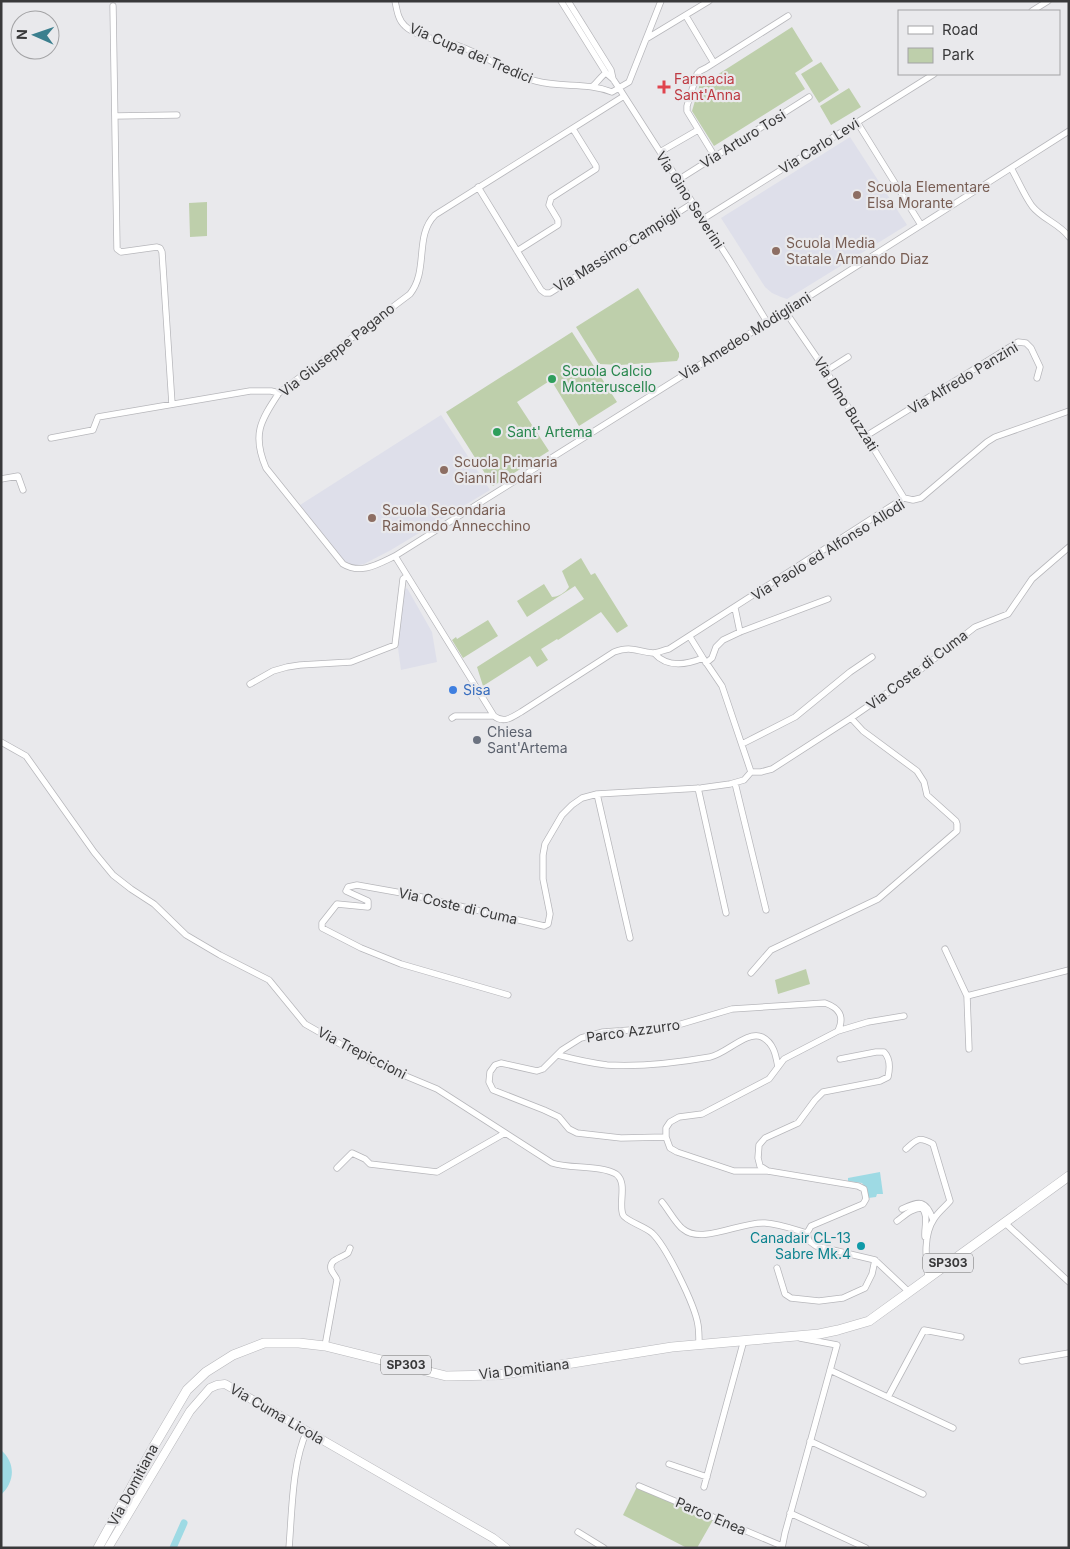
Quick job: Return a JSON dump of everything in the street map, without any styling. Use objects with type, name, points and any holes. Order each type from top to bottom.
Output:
[{"type":"main road","name":"SP303","points":[[909,1292],[1069,1176]]},
{"type":"main road","name":"Via Domitiana","points":[[98,1548],[187,1390],[206,1372],[232,1355],[264,1344],[299,1343],[325,1346],[446,1376],[498,1375],[672,1347],[819,1334],[869,1321],[909,1292]]},
{"type":"street","name":"Via Cupa dei Tredici","points":[[395,1],[400,20],[404,26],[421,35],[470,50],[510,71],[536,81],[559,85],[593,86],[612,92],[619,88]]},
{"type":"street","name":"Via Gino Severini","points":[[561,1],[606,74],[613,79]]},
{"type":"street","name":"Via Gino Severini","points":[[568,1],[610,68],[613,79],[767,322]]},
{"type":"street","points":[[619,88],[629,82],[661,1]]},
{"type":"street","points":[[646,39],[710,1]]},
{"type":"street","points":[[1034,10],[1048,1]]},
{"type":"street","points":[[113,6],[117,249],[121,252],[157,246],[162,252],[172,404]]},
{"type":"street","points":[[686,16],[714,63]]},
{"type":"street","points":[[715,157],[689,115],[687,106],[697,74],[700,70],[788,16]]},
{"type":"street","points":[[593,86],[600,80],[602,75],[606,74]]},
{"type":"street","name":"Via Carlo Levi","points":[[703,219],[932,75]]},
{"type":"street","name":"Via Giuseppe Pagano","points":[[395,556],[373,567],[354,570],[343,564],[266,468],[258,435],[266,412],[279,393],[410,294],[418,281],[425,233],[431,219],[435,215],[624,96]]},
{"type":"street","name":"Via Arturo Tosi","points":[[678,180],[809,97]]},
{"type":"street","points":[[115,116],[177,115]]},
{"type":"street","points":[[858,122],[920,225]]},
{"type":"street","points":[[478,187],[517,251],[558,226],[558,220],[550,205],[551,198],[596,169],[573,129]]},
{"type":"street","points":[[660,152],[698,130]]},
{"type":"street","name":"Via Amedeo Modigliani","points":[[395,556],[1069,131]]},
{"type":"street","points":[[1011,168],[1032,206],[1069,237]]},
{"type":"street","name":"Via Massimo Campigli","points":[[517,251],[541,290],[545,294],[550,293],[692,203]]},
{"type":"street","name":"Via Dino Buzzati","points":[[786,311],[826,371],[904,498]]},
{"type":"street","name":"Via Alfredo Panzini","points":[[866,436],[1018,342],[1026,343],[1031,348],[1040,367],[1037,378]]},
{"type":"street","points":[[826,371],[848,357]]},
{"type":"street","points":[[51,438],[93,430],[98,417],[250,391],[279,393]]},
{"type":"street","name":"Via Paolo ed Alfonso Allodi","points":[[452,718],[455,716],[494,716],[502,720],[509,719],[614,652],[622,649],[637,649],[654,653],[668,649],[690,637],[904,498],[913,500],[921,498],[973,452],[996,436],[1069,411]]},
{"type":"street","points":[[1,479],[18,476],[23,490]]},
{"type":"street","name":"Via Coste di Cuma","points":[[508,995],[401,964],[361,948],[322,928],[322,922],[337,904],[368,907],[368,901],[346,891],[348,886],[357,885],[413,894],[544,926],[548,924],[550,914],[543,879],[545,844],[562,815],[572,805],[582,798],[597,794],[698,788],[735,783],[744,780],[750,772],[772,769],[916,673],[975,627],[1008,614],[1032,579],[1069,547]]},
{"type":"street","points":[[395,556],[494,716]]},
{"type":"street","points":[[250,684],[273,671],[288,666],[351,662],[395,645],[403,579],[407,576]]},
{"type":"street","points":[[668,649],[666,656],[668,663],[678,664],[704,661],[712,658],[716,647],[723,640],[828,599]]},
{"type":"street","points":[[735,608],[740,632]]},
{"type":"street","points":[[690,637],[722,686],[750,772]]},
{"type":"street","name":"Via Paolo ed Alfonso Allodi","points":[[654,653],[657,657],[668,663]]},
{"type":"street","points":[[742,744],[795,717],[850,672],[872,657]]},
{"type":"street","points":[[751,974],[771,950],[878,899],[957,831],[956,821],[927,795],[924,782],[917,771],[863,730],[851,718]]},
{"type":"street","name":"Via Trepiccioni","points":[[1,742],[26,756],[94,852],[113,875],[154,904],[186,935],[269,980],[305,1024],[372,1062],[437,1089],[552,1163],[560,1166],[602,1170],[614,1173],[619,1177],[622,1183],[622,1210],[624,1216],[630,1221],[644,1226],[658,1239],[693,1307],[698,1325],[699,1344]]},
{"type":"street","points":[[735,783],[766,910]]},
{"type":"street","points":[[698,788],[726,913]]},
{"type":"street","points":[[597,794],[630,938]]},
{"type":"street","points":[[945,949],[967,996],[969,1049]]},
{"type":"street","points":[[967,996],[1069,970]]},
{"type":"street","name":"Parco Azzurro","points":[[666,1137],[621,1138],[577,1133],[569,1129],[559,1117],[493,1090],[489,1082],[490,1072],[495,1065],[501,1063],[537,1070],[543,1069],[562,1050],[581,1038],[603,1032],[671,1027],[732,1009],[825,1003],[835,1007],[840,1013],[842,1024],[838,1031]]},
{"type":"street","points":[[904,1016],[868,1022],[838,1031],[784,1059],[770,1079],[702,1114],[674,1119],[666,1128],[666,1137],[670,1148],[677,1152],[734,1171],[768,1171],[858,1186],[864,1189],[866,1199],[863,1204],[811,1226],[807,1233],[809,1241],[816,1246],[875,1260],[909,1292]]},
{"type":"street","name":"Parco Azzurro","points":[[558,1055],[606,1064],[649,1065],[713,1056],[749,1036],[762,1037],[771,1044],[776,1054],[778,1067]]},
{"type":"street","points":[[768,1171],[760,1166],[758,1158],[759,1145],[765,1138],[798,1123],[823,1092],[880,1081],[888,1076],[890,1070],[887,1056],[884,1052],[840,1059]]},
{"type":"street","points":[[337,1168],[352,1154],[365,1158],[370,1164],[437,1172],[505,1133]]},
{"type":"street","points":[[906,1149],[917,1140],[924,1139],[932,1144],[950,1201],[933,1220],[929,1231],[925,1257],[928,1278]]},
{"type":"street","points":[[662,1202],[683,1230],[694,1234],[705,1235],[751,1224],[765,1223],[807,1233]]},
{"type":"street","points":[[902,1209],[915,1203],[923,1204],[929,1209],[933,1220]]},
{"type":"street","points":[[897,1221],[910,1211],[922,1208],[926,1212],[927,1217],[924,1228],[927,1242]]},
{"type":"street","points":[[1004,1222],[1069,1282]]},
{"type":"street","points":[[325,1346],[337,1280],[331,1266],[334,1260],[348,1253],[350,1248]]},
{"type":"street","points":[[777,1268],[785,1294],[791,1298],[820,1301],[843,1298],[865,1288],[872,1274],[875,1260]]},
{"type":"street","points":[[888,1397],[924,1330],[961,1338]]},
{"type":"street","name":"Parco Enea","points":[[639,1486],[782,1547],[837,1345],[791,1336]]},
{"type":"street","points":[[704,1487],[744,1340]]},
{"type":"street","points":[[1022,1361],[1069,1353]]},
{"type":"street","points":[[830,1370],[953,1428]]},
{"type":"street","name":"Via Cuma Licola","points":[[108,1548],[190,1411],[210,1388],[225,1384],[493,1538],[506,1548]]},
{"type":"street","points":[[289,1548],[298,1461],[303,1439],[307,1431]]},
{"type":"street","points":[[810,1441],[923,1494]]},
{"type":"street","points":[[668,1464],[707,1477]]},
{"type":"street","points":[[790,1513],[866,1548]]},
{"type":"street","points":[[578,1532],[604,1548]]},
{"type":"shaded area","points":[[850,137],[907,225],[787,299],[772,293],[765,287],[721,218]]},
{"type":"shaded area","points":[[441,415],[490,490],[391,550],[364,564],[355,566],[345,563],[300,505]]},
{"type":"shaded area","points":[[407,588],[432,632],[437,662],[401,670],[398,648],[404,590]]},
{"type":"green space","points":[[792,27],[813,61],[795,73],[805,89],[714,146],[692,111],[702,77],[706,82]]},
{"type":"green space","points":[[821,62],[839,90],[819,103],[801,74]]},
{"type":"green space","points":[[849,88],[861,107],[831,125],[820,106]]},
{"type":"green space","points":[[207,202],[207,236],[190,237],[189,203]]},
{"type":"green space","points":[[638,288],[679,353],[677,361],[620,365],[599,364],[576,327]]},
{"type":"green space","points":[[572,332],[617,402],[579,426],[551,380],[517,402],[549,451],[493,486],[446,412]]},
{"type":"green space","points":[[581,558],[591,575],[595,573],[628,626],[617,633],[601,612],[541,649],[548,660],[537,667],[530,656],[483,686],[477,667],[584,599],[575,586],[527,617],[517,601],[544,584],[552,597],[564,592],[569,587],[562,571]]},
{"type":"green space","points":[[488,620],[498,636],[463,658],[452,640],[456,637],[457,639]]},
{"type":"green space","points":[[806,969],[810,984],[778,994],[775,980]]},
{"type":"green space","points":[[637,1487],[713,1520],[697,1548],[687,1548],[623,1515]]},
{"type":"water","points":[[880,1172],[883,1194],[877,1194],[876,1197],[868,1198],[868,1191],[862,1183],[848,1181],[848,1178]]},
{"type":"water","points":[[1,1450],[9,1461],[12,1472],[9,1484],[1,1495]]},
{"type":"waterway","points":[[173,1548],[184,1523]]},
{"type":"place","name":"Farmacia Sant'Anna","points":[[664,87]]},
{"type":"place","name":"Scuola Elementare Elsa Morante","points":[[857,195]]},
{"type":"place","name":"Scuola Media Statale Armando Diaz","points":[[776,251]]},
{"type":"place","name":"Scuola Calcio Monteruscello","points":[[552,379]]},
{"type":"place","name":"Sant' Artema","points":[[497,432]]},
{"type":"place","name":"Scuola Primaria Gianni Rodari","points":[[444,470]]},
{"type":"place","name":"Scuola Secondaria Raimondo Annecchino","points":[[372,518]]},
{"type":"place","name":"Sisa","points":[[453,690]]},
{"type":"place","name":"Chiesa Sant'Artema","points":[[477,740]]},
{"type":"place","name":"Canadair CL-13 Sabre Mk.4","points":[[861,1246]]}]
